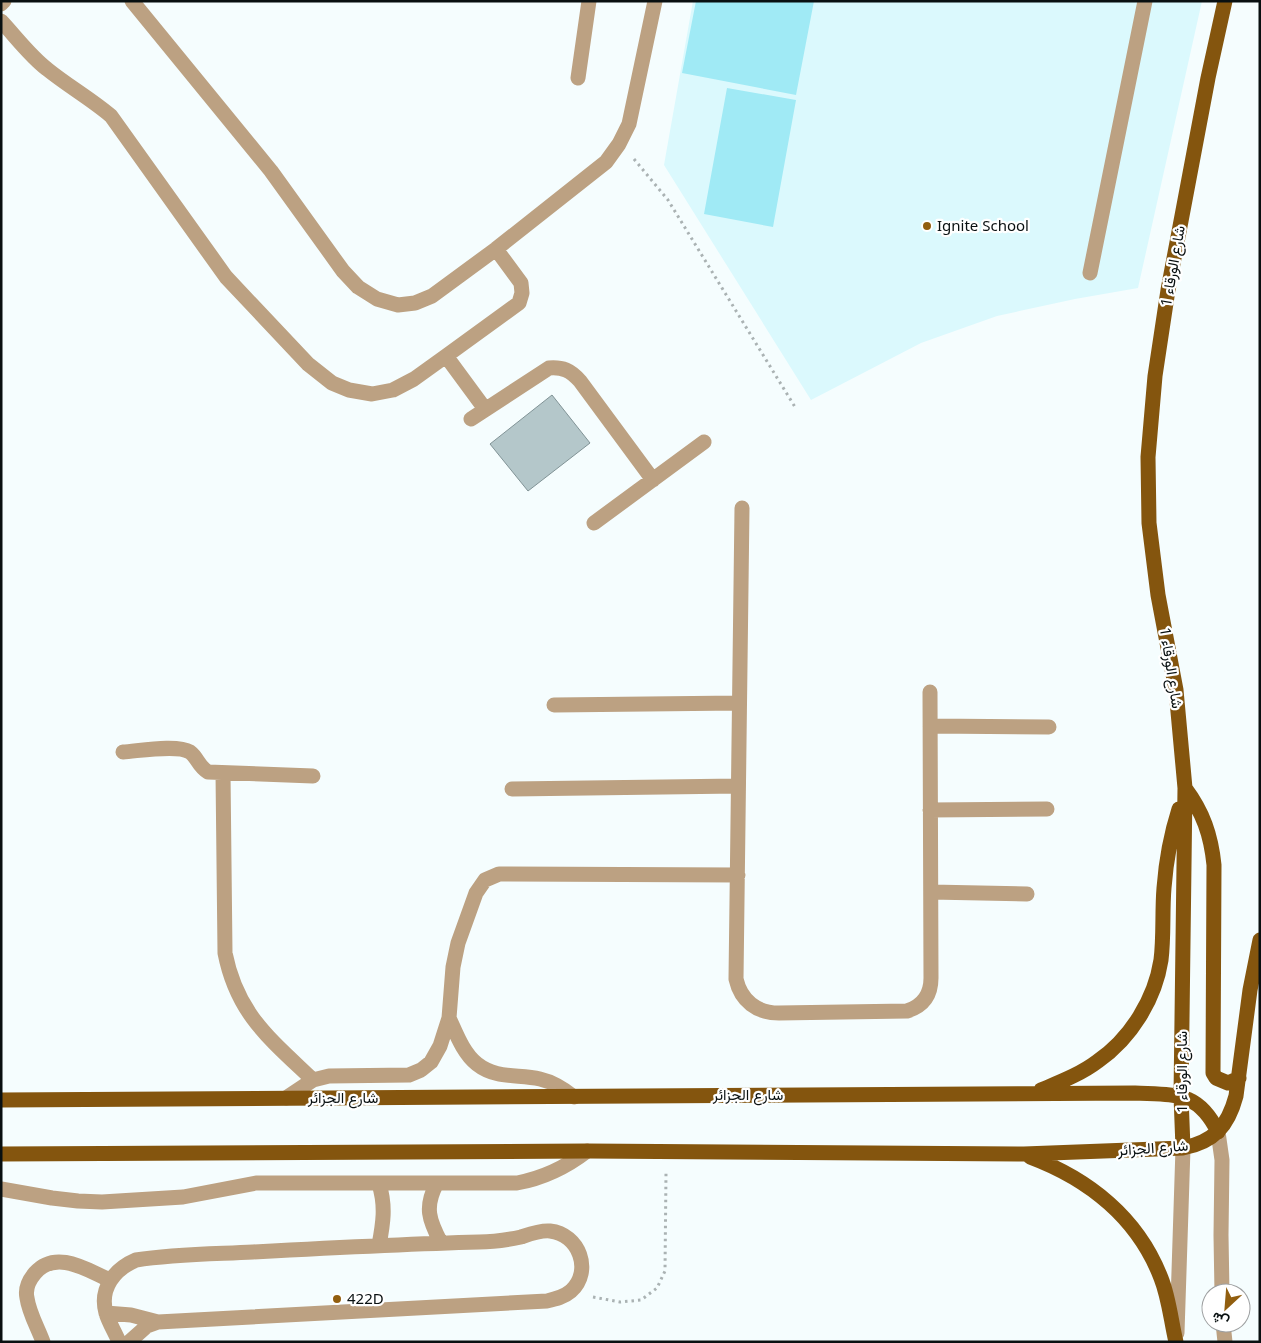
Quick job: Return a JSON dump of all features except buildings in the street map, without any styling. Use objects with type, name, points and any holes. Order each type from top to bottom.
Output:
[{"type":"main road","name":"شارع الورقاء 1","points":[[1183,1148],[1181,1096],[1185,788],[1176,690],[1158,595],[1149,523],[1148,457],[1155,376],[1168,290],[1202,106],[1225,1]]},
{"type":"main road","points":[[1185,788],[1203,816],[1212,848],[1214,864],[1213,1073],[1222,1082],[1228,1083],[1239,1078]]},
{"type":"main road","points":[[1034,1094],[1076,1075],[1098,1062],[1123,1038],[1148,1001],[1156,982],[1161,961],[1166,878],[1175,820],[1185,788]]},
{"type":"main road","points":[[1218,1132],[1233,1109],[1239,1078],[1250,990],[1260,940]]},
{"type":"main road","name":"شارع الجزائر","points":[[1,1100],[1135,1093],[1181,1096],[1203,1109],[1211,1118],[1218,1132],[1207,1140],[1183,1148],[1024,1154],[587,1151],[1,1154]]},
{"type":"main road","points":[[1024,1154],[1050,1164],[1098,1192],[1136,1231],[1150,1253],[1162,1280],[1177,1342]]},
{"type":"street","points":[[132,1],[271,171],[344,271],[358,287],[377,299],[398,305],[415,303],[432,296],[496,249],[606,162],[619,144],[628,124],[655,1]]},
{"type":"street","points":[[578,78],[590,1]]},
{"type":"street","points":[[1090,273],[1145,1]]},
{"type":"street","points":[[1,21],[45,68],[96,103],[111,116],[226,277],[308,364],[332,383],[349,390],[372,394],[393,390],[414,379],[519,303],[522,293],[521,283],[496,249]]},
{"type":"street","points":[[446,356],[485,410]]},
{"type":"street","points":[[471,419],[549,368],[561,367],[572,372],[652,480]]},
{"type":"street","points":[[594,523],[704,442]]},
{"type":"street","points":[[742,508],[736,979],[738,987],[748,1002],[762,1011],[770,1013],[907,1011],[916,1008],[928,995],[931,987],[930,692]]},
{"type":"street","points":[[554,705],[739,703]]},
{"type":"street","points":[[930,726],[1049,727]]},
{"type":"street","points":[[123,752],[182,749],[193,755],[202,769],[208,772],[313,776]]},
{"type":"street","points":[[223,773],[225,953],[228,972],[244,1008],[256,1023],[313,1080]]},
{"type":"street","points":[[512,789],[738,786]]},
{"type":"street","points":[[930,810],[1047,809]]},
{"type":"street","points":[[286,1098],[313,1080],[330,1076],[409,1075],[421,1070],[431,1062],[436,1055],[449,1018],[453,967],[465,919],[479,886],[492,876],[507,874],[738,875]]},
{"type":"street","points":[[931,892],[1026,894]]},
{"type":"street","points":[[449,1018],[468,1053],[476,1064],[487,1071],[500,1075],[542,1079],[553,1083],[574,1097]]},
{"type":"street","points":[[1218,1132],[1222,1160],[1220,1234],[1222,1283]]},
{"type":"street","name":"شارع الورقاء 1","points":[[1177,1342],[1183,1148]]},
{"type":"street","points":[[1,1189],[69,1200],[102,1202],[183,1197],[256,1184],[500,1184],[526,1182],[554,1173],[587,1151]]},
{"type":"street","points":[[437,1183],[431,1194],[428,1206],[429,1218],[441,1243]]},
{"type":"street","points":[[379,1184],[384,1207],[379,1245]]},
{"type":"street","points":[[106,1313],[131,1315],[158,1322],[547,1300],[560,1298],[571,1291],[579,1280],[582,1267],[580,1254],[573,1242],[562,1234],[550,1231],[499,1240],[146,1258],[125,1264],[116,1271],[106,1290],[104,1302],[106,1313],[119,1342]]},
{"type":"street","points":[[43,1342],[26,1297],[29,1282],[39,1269],[53,1262],[60,1261],[76,1265],[110,1280]]},
{"type":"street","points":[[129,1342],[138,1333],[158,1322]]},
{"type":"path","points":[[619,144],[646,172],[668,200],[796,407]]},
{"type":"path","points":[[571,1291],[620,1302],[640,1300],[657,1288],[665,1271],[666,1152]]},
{"type":"shaded area","name":"Ignite School","points":[[693,1],[1202,1],[1138,288],[997,316],[921,343],[811,400],[664,165]]},
{"type":"shaded area","points":[[696,1],[814,1],[796,95],[682,73]]},
{"type":"shaded area","points":[[727,88],[796,100],[773,227],[704,214]]},
{"type":"place","name":"Ignite School","points":[[927,226]]},
{"type":"place","name":"422D","points":[[337,1299]]}]
